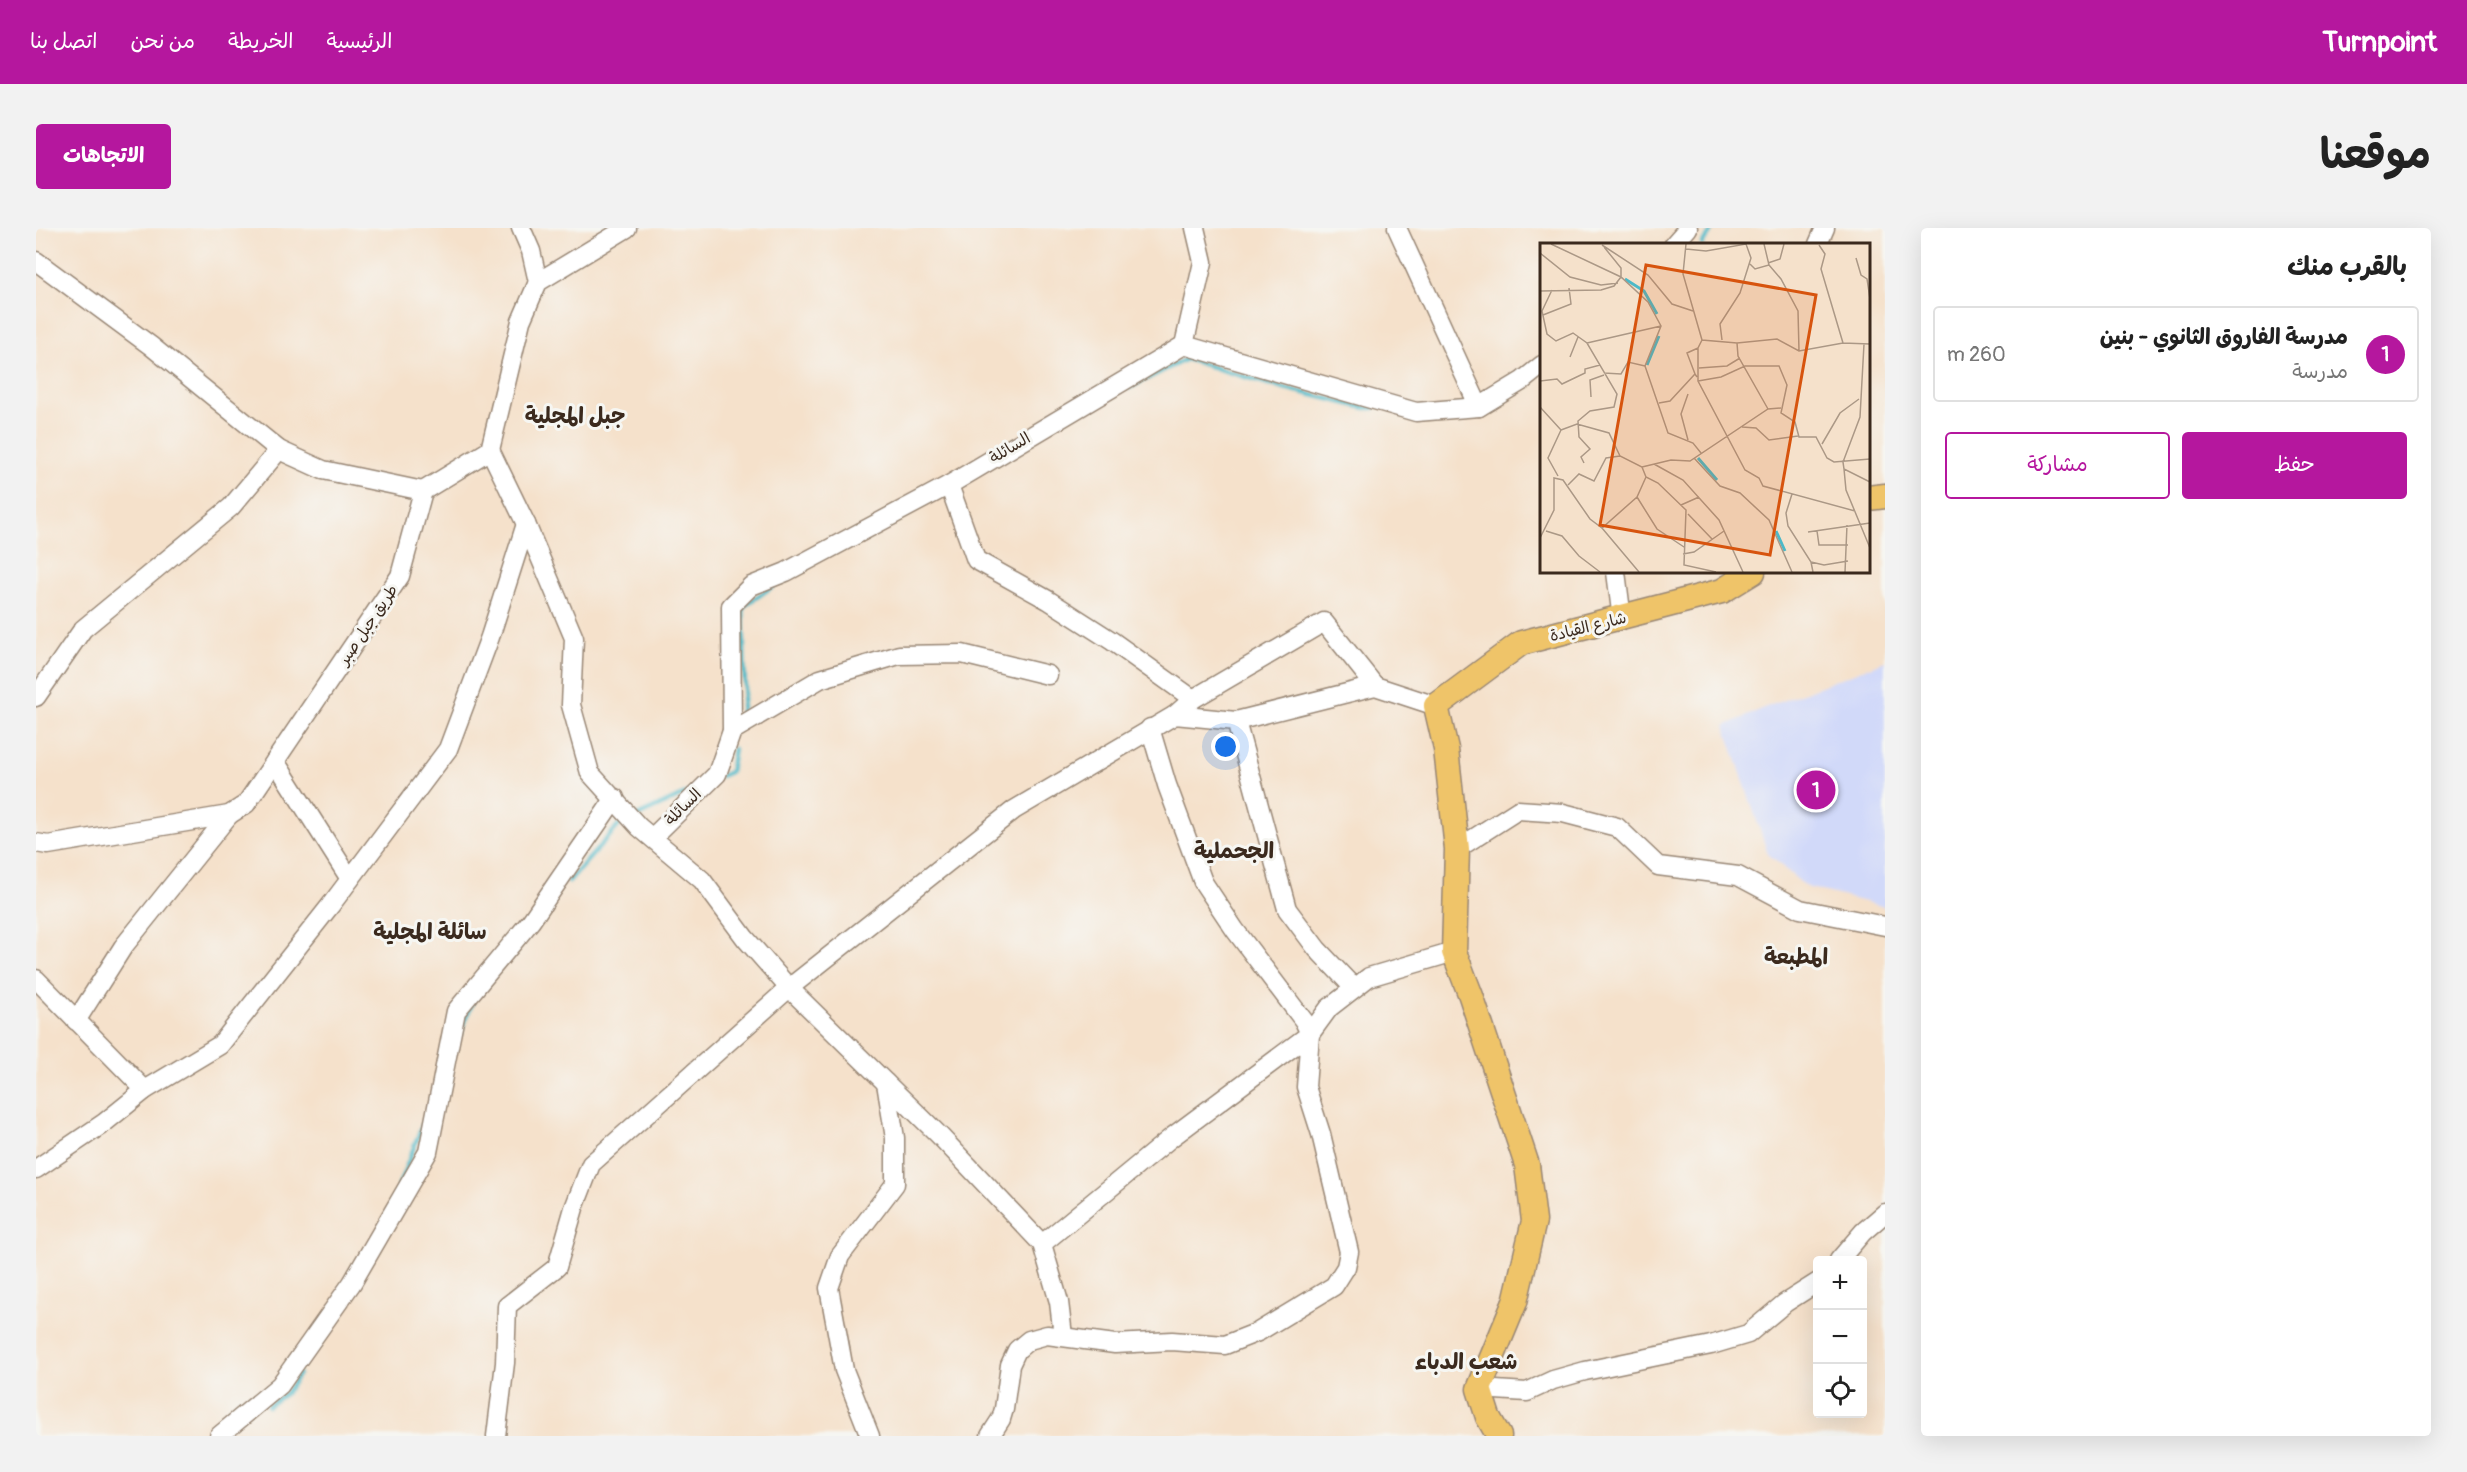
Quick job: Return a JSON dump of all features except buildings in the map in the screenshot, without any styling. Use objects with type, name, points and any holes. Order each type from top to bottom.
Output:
[{"type":"main road","points":[[1870,498],[1885,495]]},
{"type":"main road","name":"شارع القيادة","points":[[1436,706],[1521,643],[1622,619],[1722,591],[1751,573]]},
{"type":"main road","points":[[1436,706],[1446,749],[1458,849],[1454,952],[1502,1086],[1527,1165],[1534,1221],[1515,1302],[1479,1389],[1488,1417],[1499,1436]]},
{"type":"street","points":[[521,228],[531,251],[538,282]]},
{"type":"street","points":[[627,228],[538,282],[521,321],[490,450],[526,524],[574,638],[571,705],[590,773],[639,827],[702,880],[745,938],[789,988],[939,1135],[1042,1244],[1059,1302],[1063,1336]]},
{"type":"street","points":[[1195,228],[1203,262],[1184,345],[1416,412],[1479,406],[1522,381],[1540,367]]},
{"type":"street","points":[[1397,228],[1479,406]]},
{"type":"street","points":[[1675,243],[1688,228]]},
{"type":"street","points":[[1818,243],[1825,228]]},
{"type":"street","points":[[36,261],[151,346],[279,450],[323,470],[423,491],[490,450]]},
{"type":"street","name":"السائلة","points":[[653,837],[717,774],[732,730],[731,606],[751,586],[786,572],[949,485],[1184,345]]},
{"type":"street","points":[[36,697],[83,629],[231,507],[279,450]]},
{"type":"street","points":[[949,485],[976,560],[1048,600],[1094,629],[1193,699]]},
{"type":"street","name":"طريق جبل صبر","points":[[76,1020],[123,947],[229,815],[246,804],[400,576],[423,491]]},
{"type":"street","points":[[36,1169],[104,1123],[145,1090],[220,1045],[351,879],[448,749],[490,637],[526,524]]},
{"type":"street","points":[[1616,573],[1622,619]]},
{"type":"street","points":[[495,1436],[505,1363],[507,1306],[557,1267],[574,1208],[591,1164],[789,988],[1014,810],[1175,715],[1193,699],[1324,622],[1375,686]]},
{"type":"street","points":[[732,730],[820,679],[899,655],[962,654],[1048,675]]},
{"type":"street","points":[[1175,715],[1236,721],[1375,686],[1436,706]]},
{"type":"street","points":[[1236,721],[1287,909],[1317,949],[1354,988]]},
{"type":"street","points":[[990,1436],[1001,1419],[1010,1365],[1017,1350],[1029,1340],[1047,1335],[1115,1344],[1172,1341],[1225,1345],[1258,1332],[1334,1286],[1346,1266],[1349,1252],[1322,1134],[1306,1087],[1310,1034],[1304,1021],[1203,882],[1167,785],[1150,728]]},
{"type":"street","points":[[275,761],[351,879]]},
{"type":"street","points":[[219,1436],[280,1385],[352,1282],[428,1152],[456,1011],[531,921],[615,798]]},
{"type":"street","points":[[1458,849],[1518,810],[1563,813],[1617,827],[1658,866],[1737,876],[1800,909],[1885,926]]},
{"type":"street","points":[[36,843],[48,845],[229,815]]},
{"type":"street","points":[[1042,1244],[1172,1137],[1310,1034],[1329,1008],[1369,977],[1454,952]]},
{"type":"street","points":[[36,979],[145,1090]]},
{"type":"street","points":[[870,1436],[844,1370],[829,1288],[840,1256],[895,1184],[896,1138],[886,1083]]},
{"type":"street","points":[[1842,1256],[1863,1232],[1885,1213]]},
{"type":"street","points":[[1479,1389],[1527,1392],[1553,1380],[1585,1371],[1712,1345],[1748,1334],[1785,1303],[1813,1285]]},
{"type":"shaded area","points":[[1885,661],[1885,907],[1806,887],[1768,854],[1725,726],[1764,708]]},
{"type":"waterway","points":[[1703,243],[1714,228]]},
{"type":"waterway","points":[[1129,388],[1186,359],[1272,385],[1365,408],[1374,408]]},
{"type":"waterway","points":[[740,717],[745,689],[743,607],[773,586]]},
{"type":"waterway","points":[[721,776],[730,772],[734,749]]},
{"type":"waterway","points":[[635,817],[687,793]]},
{"type":"waterway","points":[[569,881],[620,824],[627,821]]},
{"type":"waterway","points":[[460,1034],[472,1003]]},
{"type":"waterway","points":[[399,1185],[427,1114]]},
{"type":"waterway","points":[[268,1406],[286,1393],[299,1374]]},
{"type":"place","name":"مدرسة الفاروق الثانوي - بنين","points":[[1816,790]]},
{"type":"district","name":"جبل المجلية","points":[[575,416]]},
{"type":"district","name":"الجحملية","points":[[1234,851]]},
{"type":"district","name":"سائلة المجلية","points":[[430,932]]},
{"type":"district","name":"المطبعة","points":[[1796,957]]},
{"type":"district","name":"شعب الدباء","points":[[1466,1362]]}]
